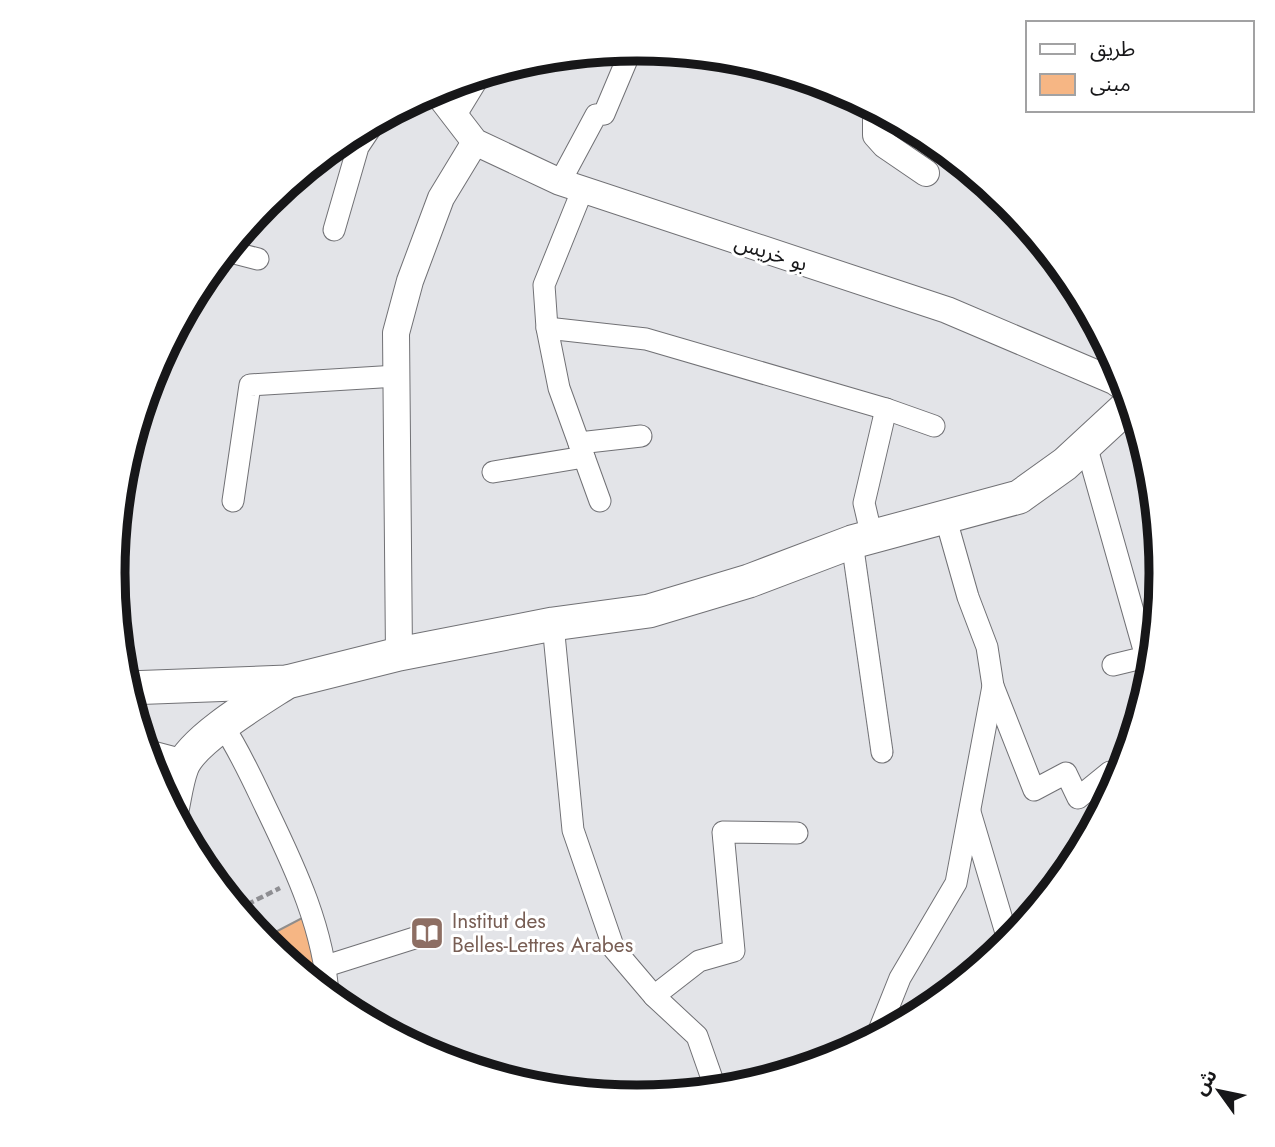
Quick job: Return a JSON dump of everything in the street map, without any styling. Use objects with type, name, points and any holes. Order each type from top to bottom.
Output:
[{"type":"street","points":[[600,501],[559,388],[547,328],[544,285],[571,187],[596,115],[604,114],[626,61]]},
{"type":"street","points":[[454,113],[468,90]]},
{"type":"street","name":"بو خريس","points":[[443,99],[475,142],[571,187],[947,310],[1112,380]]},
{"type":"street","points":[[876,120],[876,135],[885,145],[926,173]]},
{"type":"street","points":[[399,654],[396,333],[410,281],[442,198],[475,142]]},
{"type":"street","points":[[334,230],[361,143]]},
{"type":"street","points":[[237,254],[258,260]]},
{"type":"street","points":[[547,328],[646,339],[886,408],[934,426]]},
{"type":"street","points":[[233,501],[250,385],[397,376]]},
{"type":"street","points":[[882,752],[862,540],[864,503],[886,408]]},
{"type":"street","points":[[139,688],[287,682],[399,654],[552,624],[649,611],[749,580],[862,540],[1019,497],[1065,464],[1123,410]]},
{"type":"street","points":[[493,472],[641,436]]},
{"type":"street","points":[[1086,445],[1144,649]]},
{"type":"street","points":[[946,516],[968,597],[988,647],[993,686],[1034,790],[1066,773],[1078,798],[1110,772]]},
{"type":"street","points":[[552,624],[573,830],[614,949],[654,996],[697,1036],[712,1080]]},
{"type":"street","points":[[1113,665],[1142,658]]},
{"type":"street","points":[[175,795],[182,766],[197,747],[287,682]]},
{"type":"street","points":[[882,1024],[900,978],[956,883],[993,686]]},
{"type":"street","points":[[223,726],[237,748],[300,878],[326,966],[327,981]]},
{"type":"street","points":[[160,760],[182,766]]},
{"type":"street","points":[[969,810],[1005,930]]},
{"type":"street","points":[[654,996],[699,961],[734,951],[723,832],[797,833]]},
{"type":"street","points":[[326,966],[424,935]]},
{"type":"path","points":[[247,905],[300,878]]},
{"type":"building","points":[[306,916],[322,977],[300,959],[273,933]]},
{"type":"place","name":"Institut des Belles-Lettres Arabes","points":[[427,933]]}]
